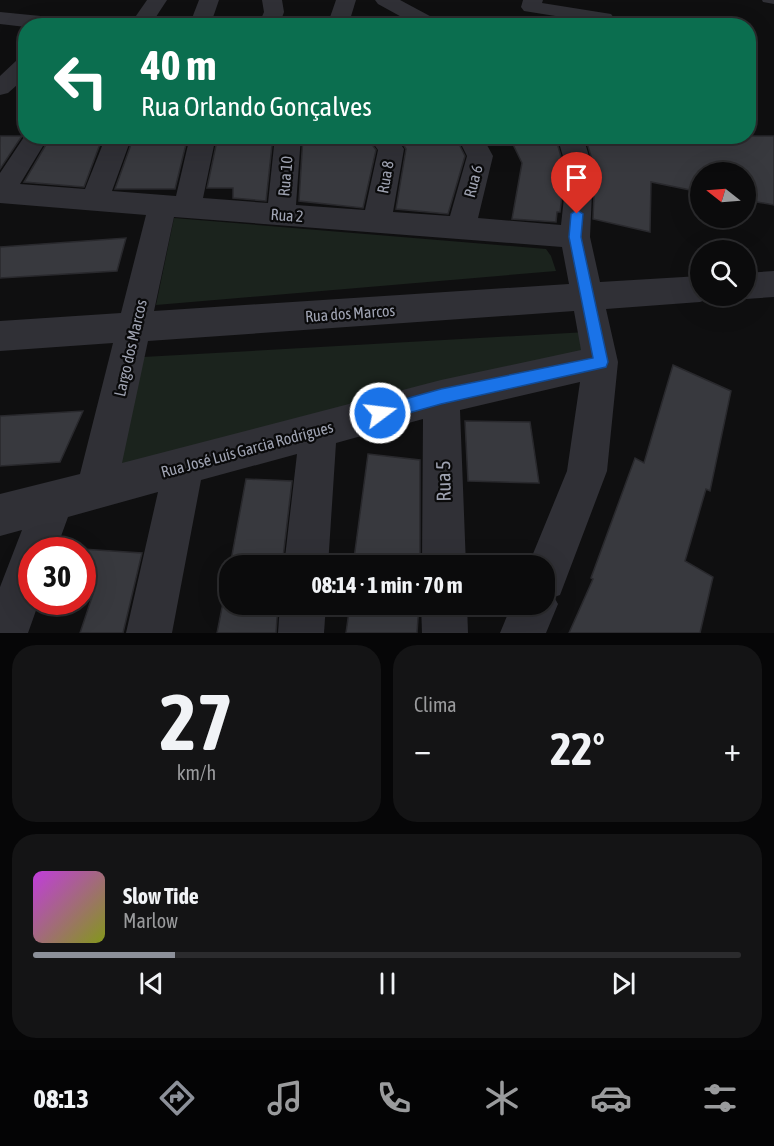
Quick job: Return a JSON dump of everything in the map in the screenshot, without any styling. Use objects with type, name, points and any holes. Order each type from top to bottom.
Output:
[{"type":"street","points":[[145,18],[157,0]]},
{"type":"street","points":[[202,18],[209,0]]},
{"type":"street","points":[[271,18],[274,12],[272,0]]},
{"type":"street","points":[[340,18],[346,0]]},
{"type":"street","points":[[385,0],[404,18]]},
{"type":"street","points":[[533,0],[531,7],[575,7],[604,18]]},
{"type":"street","points":[[2,21],[18,22]]},
{"type":"street","points":[[0,62],[18,64]]},
{"type":"street","points":[[0,88],[18,71]]},
{"type":"street","points":[[0,193],[33,144]]},
{"type":"street","points":[[94,201],[116,144]]},
{"type":"street","name":"Largo dos Marcos","points":[[96,489],[135,327],[175,207],[200,144]]},
{"type":"street","name":"Rua 10","points":[[281,214],[287,144]]},
{"type":"street","name":"Rua 8","points":[[378,222],[390,149],[386,144]]},
{"type":"street","name":"Rua 6","points":[[461,228],[480,156],[473,144]]},
{"type":"street","points":[[572,144],[580,170]]},
{"type":"street","points":[[553,555],[586,471],[601,362],[575,237],[584,144]]},
{"type":"street","name":"Rua 2","points":[[0,193],[575,237]]},
{"type":"street","points":[[756,285],[774,284]]},
{"type":"street","name":"Rua dos Marcos","points":[[0,336],[690,290]]},
{"type":"street","name":"Rua José Luís Garcia Rodrigues","points":[[0,515],[441,397],[601,362]]},
{"type":"street","name":"Rua 5","points":[[441,397],[444,555]]},
{"type":"street","points":[[307,555],[318,430]]},
{"type":"street","points":[[149,633],[184,465]]},
{"type":"street","points":[[40,537],[54,500]]},
{"type":"street","points":[[5,633],[18,598]]},
{"type":"street","points":[[301,633],[302,615]]},
{"type":"street","points":[[444,615],[445,633]]},
{"type":"street","points":[[524,633],[531,615]]},
{"type":"lane","points":[[767,0],[774,1]]},
{"type":"shaded area","points":[[174,218],[546,249],[556,271],[156,305]]},
{"type":"shaded area","points":[[587,332],[583,352],[116,470],[143,357]]},
{"type":"building","points":[[0,136],[18,136],[18,142],[0,169]]},
{"type":"building","points":[[756,136],[774,136],[774,205],[756,202],[756,162],[690,162],[690,190],[651,182],[650,232],[593,219],[595,170],[587,144],[756,144]]},
{"type":"building","points":[[46,144],[100,144],[84,187],[24,182]]},
{"type":"building","points":[[131,144],[186,144],[175,189],[115,189]]},
{"type":"building","points":[[216,144],[272,144],[266,201],[233,198],[233,188],[207,188]]},
{"type":"building","points":[[303,144],[372,144],[376,150],[363,208],[299,201]]},
{"type":"building","points":[[403,144],[459,144],[465,156],[448,214],[396,209],[406,149]]},
{"type":"building","points":[[513,144],[557,144],[565,170],[560,212],[557,212],[556,222],[512,219],[522,163]]},
{"type":"building","points":[[126,238],[117,271],[0,278],[0,247]]},
{"type":"building","points":[[673,365],[731,391],[710,491],[706,489],[685,561],[713,577],[700,633],[569,633],[593,579],[591,578],[635,458],[644,463]]},
{"type":"building","points":[[83,411],[60,462],[0,466],[0,416]]},
{"type":"building","points":[[465,421],[530,422],[539,483],[468,481]]},
{"type":"building","points":[[368,454],[420,460],[420,555],[354,555]]},
{"type":"building","points":[[246,479],[292,481],[283,555],[232,555]]},
{"type":"building","points":[[96,550],[142,553],[123,633],[80,633],[86,615],[96,615]]},
{"type":"building","points":[[221,615],[277,615],[276,633],[217,633]]},
{"type":"building","points":[[348,615],[418,615],[417,633],[346,633]]},
{"type":"route","points":[[380,413],[441,397],[601,362],[575,237],[577,214]]}]
